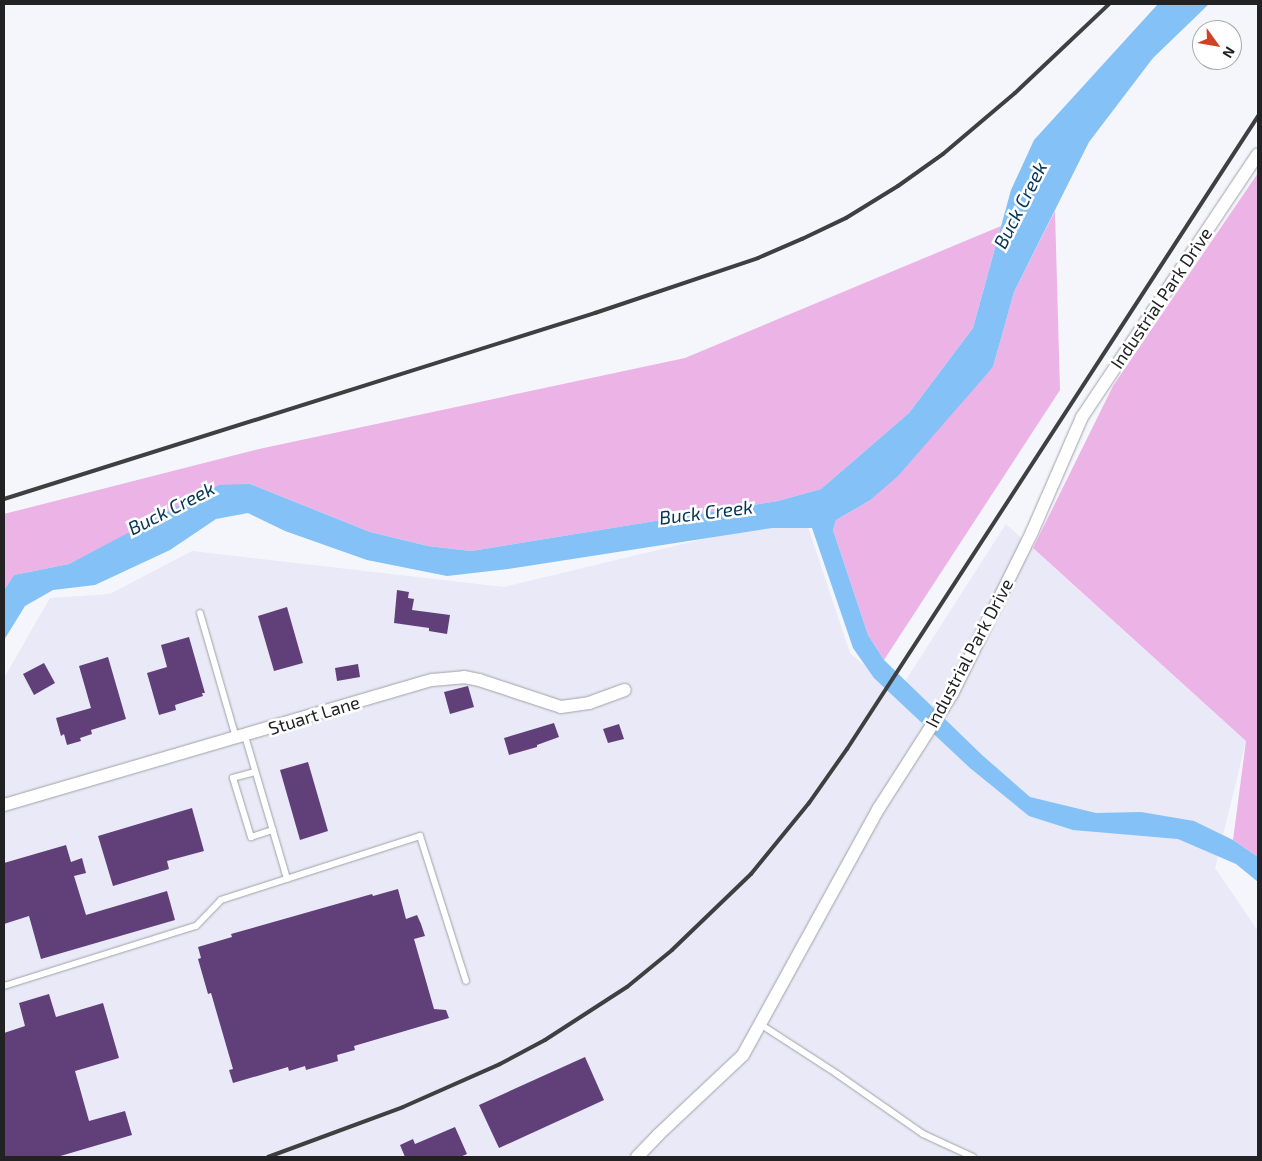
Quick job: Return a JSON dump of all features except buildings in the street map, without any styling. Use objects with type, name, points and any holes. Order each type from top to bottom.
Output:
[{"type":"street","name":"Industrial Park Drive","points":[[637,1157],[743,1054],[879,808],[952,694],[1032,532],[1082,417],[1258,154]]},
{"type":"street","name":"Stuart Lane","points":[[4,805],[432,680],[464,677],[479,680],[561,706],[582,704],[625,690]]},
{"type":"lane","points":[[200,613],[241,737],[255,772],[287,879]]},
{"type":"lane","points":[[255,772],[233,778],[251,837],[273,830]]},
{"type":"lane","points":[[4,986],[196,926],[221,900],[420,836],[466,981]]},
{"type":"lane","points":[[760,1024],[837,1074],[923,1134],[973,1157]]},
{"type":"shaded area","points":[[1258,173],[1258,857],[1233,840],[1246,741],[1033,548],[1113,386]]},
{"type":"shaded area","points":[[1055,211],[1060,390],[884,660],[868,635],[833,530],[836,520],[869,501],[993,367],[1014,292]]},
{"type":"shaded area","points":[[1001,226],[973,328],[909,413],[821,489],[778,501],[471,551],[428,546],[370,532],[250,484],[124,536],[69,564],[14,575],[4,590],[4,514],[259,449],[685,358]]},
{"type":"shaded area","points":[[804,515],[850,653],[897,694],[1006,524],[1246,741],[1215,868],[1258,931],[1258,1157],[4,1157],[4,678],[50,598],[110,594],[192,551],[504,587]]},
{"type":"water","name":"Buck Creek","points":[[1158,4],[1209,4],[1153,58],[1089,142],[1014,292],[993,367],[898,476],[869,501],[836,520],[833,530],[868,635],[884,660],[982,755],[1030,797],[1096,813],[1141,812],[1194,821],[1233,840],[1258,857],[1258,882],[1236,864],[1178,839],[1073,830],[1029,816],[970,768],[874,678],[853,648],[812,528],[772,528],[508,569],[447,576],[367,560],[285,531],[248,513],[216,519],[170,550],[95,585],[53,590],[25,606],[4,640],[4,590],[14,575],[69,564],[219,485],[250,484],[370,532],[428,546],[471,551],[778,501],[821,489],[909,413],[973,328],[1011,190],[1034,140]]},
{"type":"railway","points":[[4,499],[595,313],[758,258],[802,239],[846,218],[898,186],[943,154],[1015,93],[1109,4]]},
{"type":"railway","points":[[268,1157],[403,1107],[500,1064],[545,1040],[627,987],[672,950],[751,874],[809,803],[847,749],[1258,116]]}]
